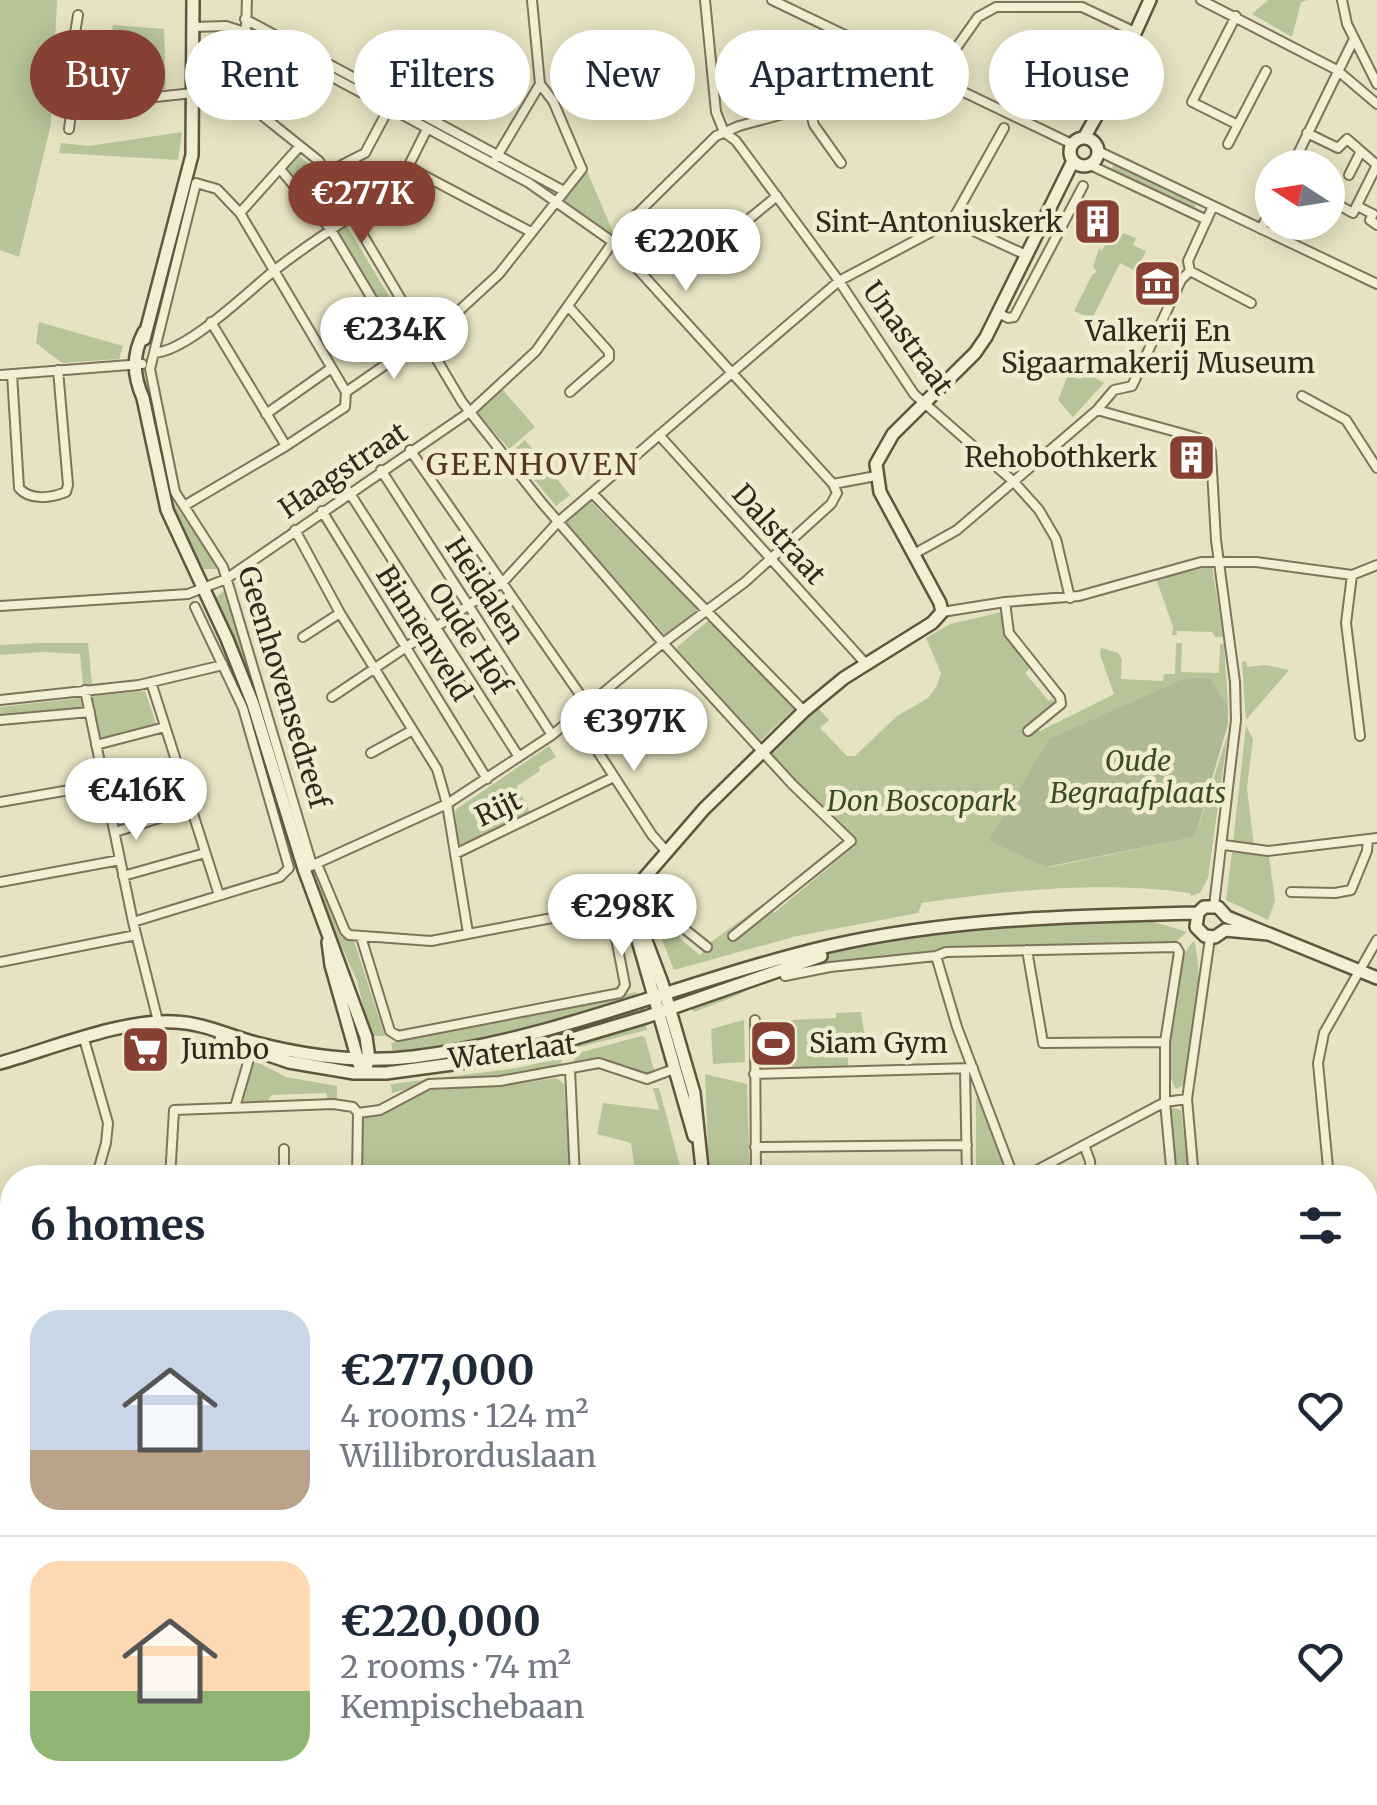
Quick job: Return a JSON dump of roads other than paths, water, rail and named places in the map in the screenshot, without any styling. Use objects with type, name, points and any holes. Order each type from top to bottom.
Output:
[{"type":"street","name":"Geenhovensedreef","points":[[192,0],[193,30]]},
{"type":"street","points":[[244,30],[247,0]]},
{"type":"street","points":[[346,392],[425,342],[499,274],[578,176],[581,163],[553,102],[540,84],[532,0]]},
{"type":"street","points":[[705,0],[716,112],[724,132]]},
{"type":"street","points":[[772,0],[786,2],[842,30]]},
{"type":"street","points":[[1136,30],[1150,0]]},
{"type":"street","points":[[1200,0],[1337,70],[1377,104]]},
{"type":"street","points":[[1342,0],[1354,40],[1377,84]]},
{"type":"street","points":[[969,30],[994,3],[1082,6],[1131,30]]},
{"type":"street","points":[[76,30],[78,15]]},
{"type":"street","points":[[1236,16],[1192,102],[1238,125]]},
{"type":"street","points":[[245,19],[564,191]]},
{"type":"street","points":[[193,27],[226,26],[240,30]]},
{"type":"street","points":[[1299,150],[1354,40]]},
{"type":"street","points":[[1228,144],[1266,71]]},
{"type":"street","points":[[493,164],[540,84]]},
{"type":"street","points":[[969,90],[1087,143],[1255,226]]},
{"type":"street","points":[[70,129],[71,120]]},
{"type":"street","name":"Geenhovensedreef","points":[[195,120],[192,154],[144,332],[138,364],[142,398],[166,510],[253,704],[311,866],[344,932],[361,938]]},
{"type":"street","points":[[269,120],[328,172],[462,402],[558,522],[761,750],[850,840],[733,936]]},
{"type":"street","points":[[328,172],[365,154],[383,120]]},
{"type":"street","points":[[311,866],[447,804],[576,718],[663,642],[770,558],[832,504],[836,493],[833,484],[612,242],[556,200],[412,120]]},
{"type":"street","name":"Haagstraat","points":[[200,591],[226,579],[471,411],[536,351],[612,242],[716,136],[764,120]]},
{"type":"street","points":[[813,120],[841,163]]},
{"type":"street","points":[[1096,120],[1087,143],[1070,152],[1081,164],[1207,220]]},
{"type":"street","points":[[427,128],[408,167],[530,232]]},
{"type":"street","points":[[332,697],[503,582],[558,522],[839,280],[952,221],[1004,128]]},
{"type":"street","name":"Unastraat","points":[[724,132],[736,141],[839,280],[924,404],[1014,482],[1039,510],[1056,539],[1070,598]]},
{"type":"street","points":[[1307,133],[1338,148],[1347,139],[1377,166],[1353,213],[1345,209]]},
{"type":"street","points":[[942,612],[880,492],[876,476],[881,451],[975,353],[1062,186],[1081,164],[1096,159],[1087,143]]},
{"type":"street","points":[[184,506],[345,407],[346,392],[240,214],[299,146]]},
{"type":"street","points":[[1349,176],[1361,151]]},
{"type":"street","points":[[280,170],[331,230],[404,352]]},
{"type":"street","name":"Geenhovensedreef","points":[[240,214],[217,189],[196,183],[150,369],[171,478],[184,506],[224,567],[311,866],[331,964],[364,1073]]},
{"type":"street","points":[[998,313],[1014,317],[1083,186]]},
{"type":"street","points":[[738,228],[776,196]]},
{"type":"street","points":[[1190,271],[1188,261],[1213,206]]},
{"type":"street","points":[[1356,206],[1374,214],[1370,220],[1377,224]]},
{"type":"street","points":[[154,353],[169,350],[211,322],[352,216]]},
{"type":"street","points":[[952,221],[1026,255]]},
{"type":"street","points":[[1038,232],[1053,241]]},
{"type":"street","points":[[1284,240],[1377,284]]},
{"type":"street","points":[[1190,271],[1252,302]]},
{"type":"street","points":[[914,554],[952,534],[1097,410],[1114,390],[1132,386],[1180,280],[1190,271]]},
{"type":"street","points":[[568,306],[610,358],[570,392]]},
{"type":"street","points":[[211,322],[286,446]]},
{"type":"street","points":[[0,376],[138,364]]},
{"type":"street","points":[[12,374],[19,488],[31,497],[57,496],[66,492],[68,485],[58,370]]},
{"type":"street","points":[[266,414],[330,370]]},
{"type":"street","points":[[1302,396],[1346,420],[1377,468]]},
{"type":"street","points":[[1097,410],[1208,444],[1236,705],[1224,845],[1214,906],[1226,924],[1268,934],[1377,978]]},
{"type":"street","name":"Dalstraat","points":[[658,435],[866,664]]},
{"type":"street","points":[[410,450],[588,706]]},
{"type":"street","name":"Heidalen","points":[[382,470],[552,735]]},
{"type":"street","points":[[833,484],[876,476]]},
{"type":"street","name":"Oude Hof","points":[[349,492],[520,757]]},
{"type":"street","points":[[592,493],[804,711]]},
{"type":"street","name":"Binnenveld","points":[[322,511],[488,779]]},
{"type":"street","points":[[294,530],[437,769],[447,804],[468,933]]},
{"type":"street","points":[[701,1165],[694,1093],[664,1011],[635,909],[639,884],[761,750],[804,711],[866,664],[920,632],[942,612],[1005,602],[1070,598],[1182,566],[1219,561],[1352,575],[1377,565]]},
{"type":"street","points":[[1352,575],[1346,623],[1360,736]]},
{"type":"street","points":[[0,606],[200,591]]},
{"type":"street","points":[[1005,602],[1009,633],[1060,697],[1057,710],[1028,731]]},
{"type":"street","name":"Geenhovensedreef","points":[[195,607],[243,708],[289,862],[287,872],[219,895]]},
{"type":"street","points":[[304,636],[340,612]]},
{"type":"street","points":[[0,700],[151,682],[223,665]]},
{"type":"street","points":[[133,922],[219,895],[151,682]]},
{"type":"street","points":[[85,690],[158,1022]]},
{"type":"street","points":[[0,720],[90,712]]},
{"type":"street","points":[[576,718],[666,851]]},
{"type":"street","points":[[96,745],[165,727]]},
{"type":"street","points":[[371,753],[411,731]]},
{"type":"street","points":[[0,802],[178,766]]},
{"type":"street","name":"Rijt","points":[[455,854],[614,778]]},
{"type":"street","points":[[115,832],[192,808]]},
{"type":"street","points":[[1224,845],[1268,851],[1372,839],[1351,890],[1291,892]]},
{"type":"street","points":[[124,876],[205,853]]},
{"type":"street","points":[[0,882],[120,860]]},
{"type":"street","points":[[610,906],[625,985],[620,993],[398,1036],[390,1031],[361,938],[431,940],[610,906],[635,909],[651,902],[707,947]]},
{"type":"street","points":[[1196,918],[1204,907],[1214,906]]},
{"type":"street","points":[[252,1046],[362,1059],[458,1050],[570,1024],[806,952],[874,938],[999,920],[1196,918]]},
{"type":"street","points":[[1196,918],[1200,934],[1210,938]]},
{"type":"street","points":[[1193,1165],[1187,1099],[1210,938],[1226,924]]},
{"type":"street","points":[[0,962],[136,934]]},
{"type":"street","points":[[0,1063],[158,1022],[252,1046],[302,1065],[364,1073],[460,1063],[572,1038],[664,1011],[874,938]]},
{"type":"street","points":[[1328,1165],[1318,1062],[1324,1033],[1377,940]]},
{"type":"street","points":[[785,976],[946,952],[1176,947],[1180,952],[1165,1042],[1171,1165]]},
{"type":"street","points":[[1027,950],[1042,1043],[1165,1042]]},
{"type":"street","points":[[936,956],[969,1069],[1009,1165]]},
{"type":"street","points":[[664,1011],[674,1069],[700,1154]]},
{"type":"street","points":[[755,1020],[756,1165]]},
{"type":"street","points":[[84,1039],[108,1123],[100,1165]]},
{"type":"street","points":[[235,1107],[252,1046]]},
{"type":"street","name":"Waterlaat","points":[[358,1113],[380,1110],[430,1084],[500,1081],[599,1063],[647,1079],[674,1069]]},
{"type":"street","points":[[570,1069],[574,1165]]},
{"type":"street","points":[[754,1074],[969,1069]]},
{"type":"street","points":[[967,1165],[969,1069]]},
{"type":"street","points":[[1046,1165],[1166,1102],[1187,1099]]},
{"type":"street","points":[[171,1165],[174,1110],[343,1104],[358,1113],[356,1165]]},
{"type":"street","points":[[755,1147],[966,1145]]},
{"type":"street","points":[[1084,1145],[1090,1165]]},
{"type":"street","points":[[284,1149],[284,1165]]},
{"type":"place","name":"Sint-Antoniuskerk","points":[[1098,222]]},
{"type":"place","name":"Valkerij En Sigaarmakerij Museum","points":[[1158,283]]},
{"type":"place","name":"Rehobothkerk","points":[[1192,457]]},
{"type":"place","name":"Siam Gym","points":[[774,1043]]},
{"type":"place","name":"Jumbo","points":[[146,1049]]},
{"type":"district","name":"GEENHOVEN","points":[[533,465]]},
{"type":"park label","name":"Oude Begraafplaats","points":[[1138,777]]},
{"type":"park label","name":"Don Boscopark","points":[[922,801]]}]
